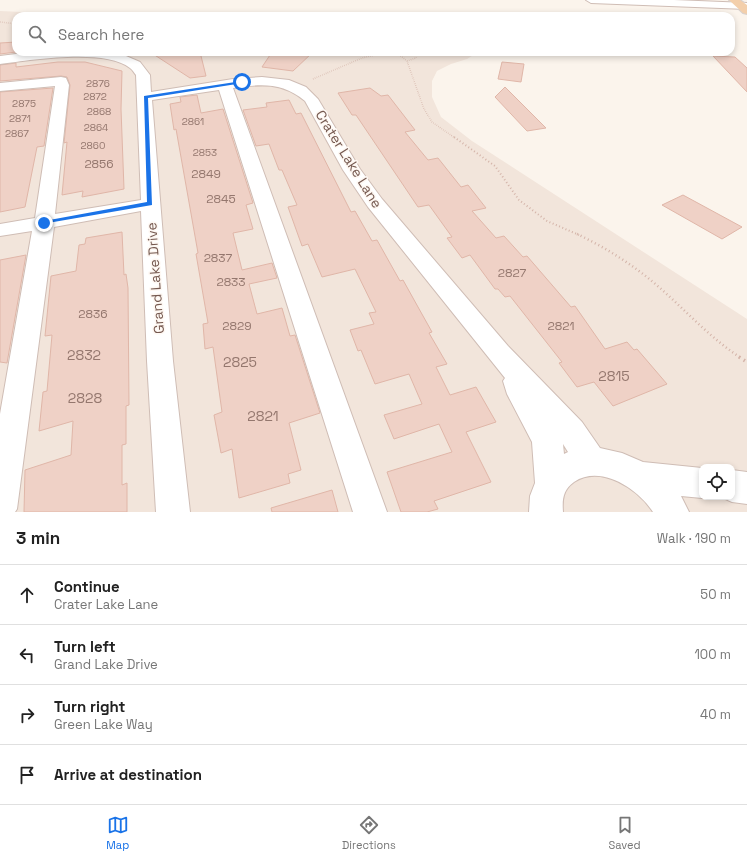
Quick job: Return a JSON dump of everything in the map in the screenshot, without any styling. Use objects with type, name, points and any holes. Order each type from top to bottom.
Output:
[{"type":"street","points":[[591,0],[742,6]]},
{"type":"street","name":"Grand Lake Drive","points":[[0,60],[31,56]]},
{"type":"street","name":"Grand Lake Drive","points":[[114,56],[135,65],[143,75],[160,361],[173,512]]},
{"type":"street","points":[[0,87],[61,81],[62,85],[44,223],[0,509]]},
{"type":"street","name":"Crater Lake Lane","points":[[145,97],[255,81],[296,87],[305,92],[311,99],[352,170],[375,203],[513,369],[571,431],[591,461]]},
{"type":"street","points":[[225,85],[370,512]]},
{"type":"street","points":[[0,230],[150,204]]},
{"type":"street","name":"Crater Lake Lane","points":[[513,369],[521,394],[547,440],[545,502]]},
{"type":"street","points":[[545,502],[568,466],[591,461],[620,466],[641,477],[662,496],[672,512]]},
{"type":"street","points":[[641,477],[699,482]]},
{"type":"street","points":[[735,486],[747,488]]},
{"type":"path","points":[[0,22],[12,24]]},
{"type":"path","points":[[296,87],[338,67],[371,56]]},
{"type":"path","points":[[401,56],[407,61],[424,109],[432,122],[495,166],[519,200],[547,221],[600,245],[643,274],[721,345],[747,362]]},
{"type":"path","points":[[407,61],[416,58],[416,56]]},
{"type":"shaded area","points":[[0,11],[23,12],[12,12],[12,56],[472,56],[437,71],[432,81],[432,97],[441,117],[472,141],[747,319],[747,512],[0,512]]},
{"type":"building","points":[[12,42],[12,52],[0,54],[0,43]]},
{"type":"building","points":[[156,56],[201,56],[206,76],[190,78]]},
{"type":"building","points":[[269,56],[309,56],[293,71],[262,67]]},
{"type":"building","points":[[713,56],[735,57],[747,68],[747,92]]},
{"type":"building","points":[[58,62],[85,62],[122,71],[121,109],[124,189],[82,197],[83,191],[62,195],[67,142],[64,143],[70,85],[67,77],[61,76],[0,81],[0,65],[16,63],[16,67]]},
{"type":"building","points":[[502,62],[524,64],[521,82],[498,79]]},
{"type":"building","points":[[505,87],[546,128],[527,131],[495,97]]},
{"type":"building","points":[[53,88],[44,146],[37,147],[25,207],[0,212],[0,92]]},
{"type":"building","points":[[370,88],[381,96],[388,95],[415,130],[405,132],[428,160],[438,158],[461,187],[468,185],[486,208],[472,211],[496,238],[504,236],[523,257],[527,256],[571,307],[575,306],[605,349],[627,342],[634,350],[637,349],[667,384],[613,406],[594,382],[577,387],[559,363],[562,362],[510,296],[505,297],[498,289],[495,289],[470,255],[462,258],[447,238],[452,237],[429,205],[418,207],[356,115],[352,115],[338,93]]},
{"type":"building","points":[[197,95],[201,113],[223,109],[253,203],[246,205],[253,229],[233,233],[242,270],[272,263],[277,278],[249,284],[257,314],[282,308],[290,336],[295,335],[320,413],[289,423],[301,470],[288,474],[290,483],[239,498],[232,449],[221,453],[214,415],[222,412],[213,347],[205,349],[203,324],[208,323],[196,254],[198,253],[176,129],[174,130],[170,104],[181,102],[180,97]]},
{"type":"building","points":[[289,100],[296,114],[301,113],[351,212],[355,211],[372,241],[377,240],[400,281],[403,280],[432,332],[429,333],[447,364],[436,367],[450,395],[476,387],[496,422],[466,432],[491,482],[434,501],[438,509],[427,512],[401,512],[387,472],[452,452],[439,424],[394,439],[384,415],[422,404],[409,374],[375,384],[361,350],[358,351],[350,330],[374,324],[369,313],[376,312],[355,269],[322,277],[308,244],[302,246],[288,207],[297,205],[282,170],[279,170],[269,144],[256,146],[243,110],[267,107],[266,103]]},
{"type":"building","points":[[683,195],[742,227],[722,239],[662,205]]},
{"type":"building","points":[[122,232],[124,275],[126,274],[128,288],[129,405],[126,406],[126,444],[122,445],[122,485],[127,483],[127,512],[24,512],[25,470],[71,455],[73,421],[39,431],[43,392],[47,391],[52,335],[45,336],[51,276],[76,271],[79,245],[85,244],[86,238]]},
{"type":"building","points":[[26,255],[7,363],[0,362],[0,260]]},
{"type":"building","points":[[332,490],[338,512],[272,512],[271,508]]},
{"type":"route","points":[[44,223],[150,204],[145,97],[242,82]]}]
